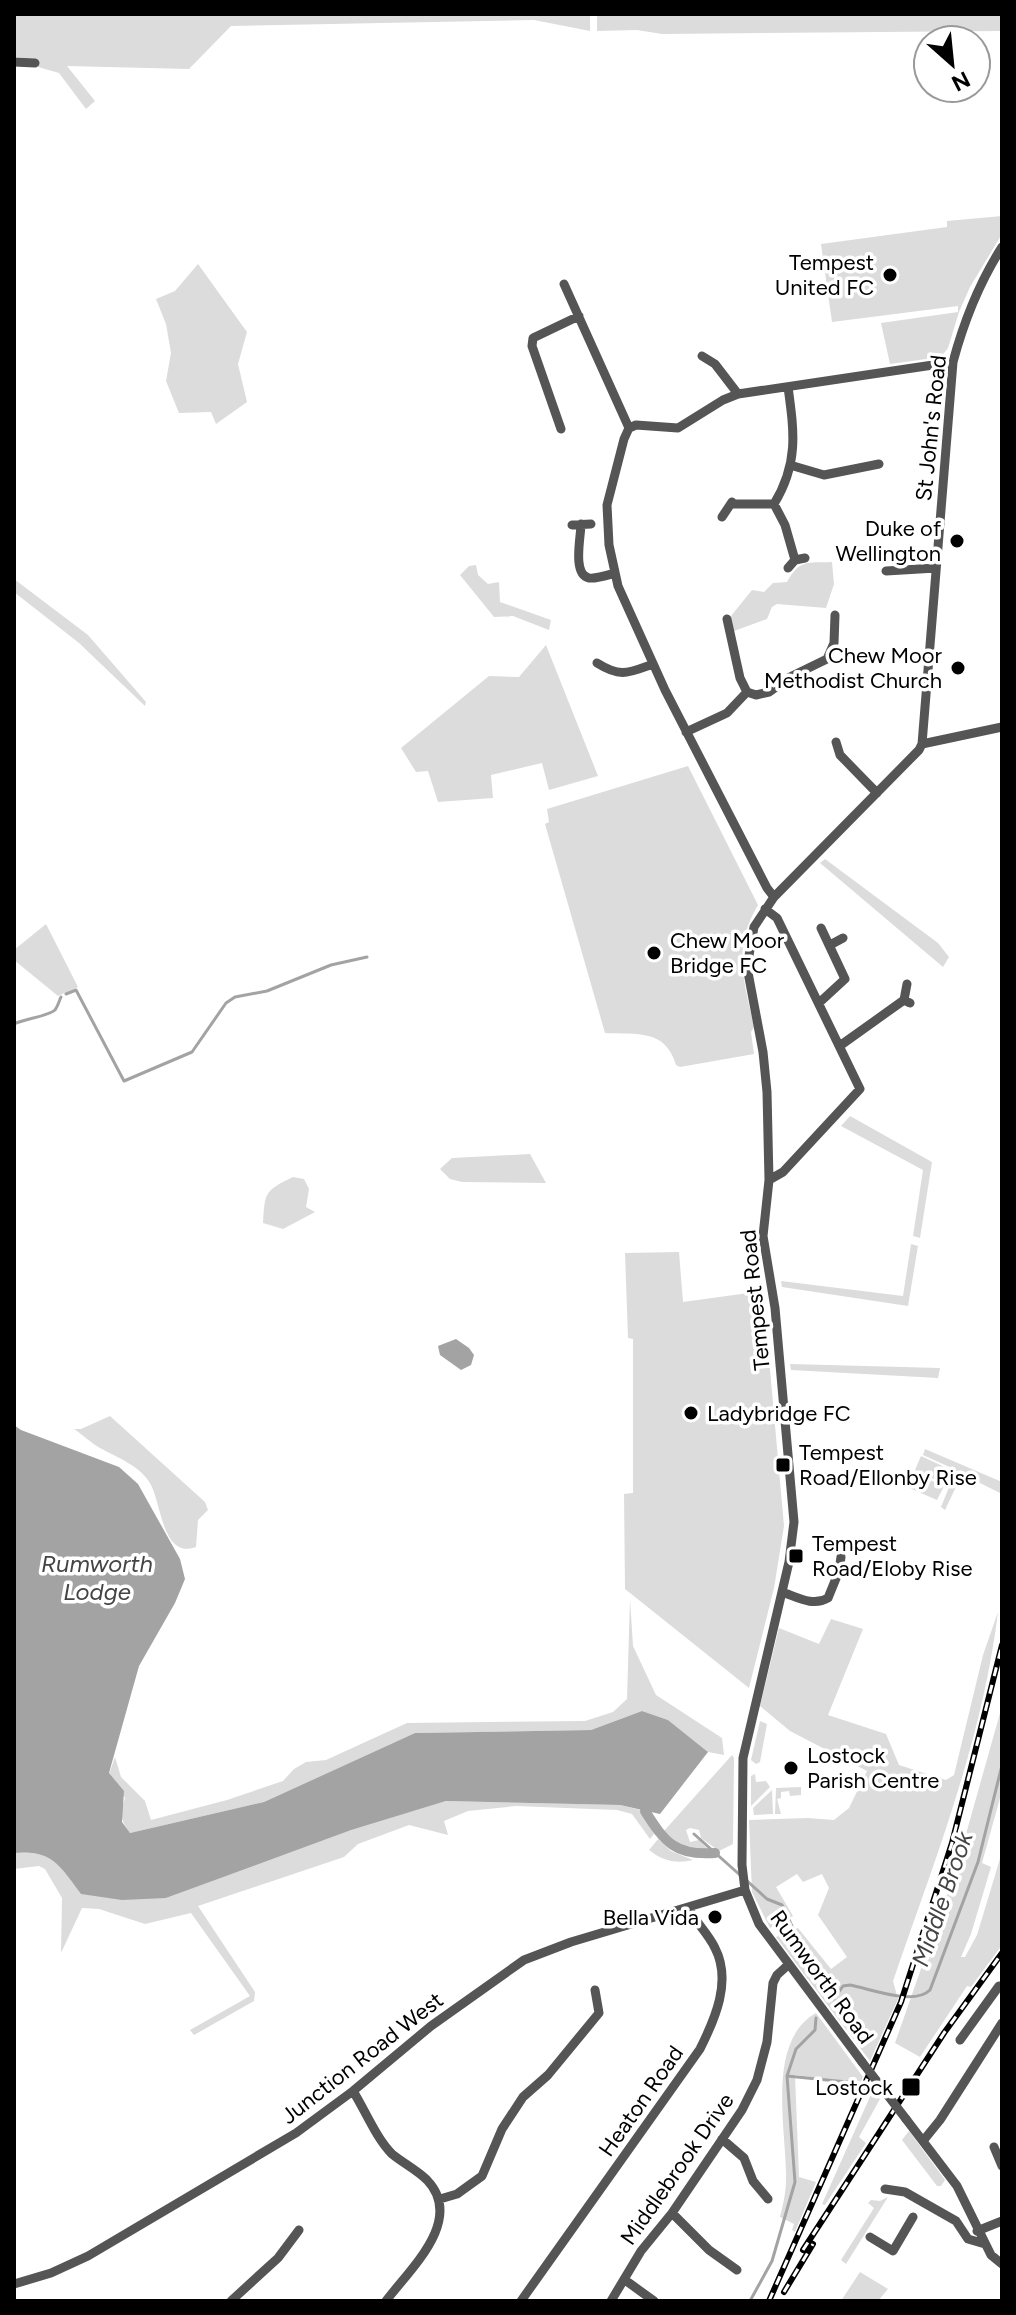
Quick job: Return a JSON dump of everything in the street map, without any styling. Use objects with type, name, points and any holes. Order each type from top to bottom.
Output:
[{"type":"street","points":[[14,62],[35,63]]},
{"type":"street","name":"St John's Road","points":[[922,744],[953,362],[968,311],[1002,247]]},
{"type":"street","points":[[564,284],[629,428]]},
{"type":"street","points":[[561,429],[532,346],[533,338],[579,316]]},
{"type":"street","points":[[702,356],[715,364],[738,394]]},
{"type":"street","points":[[953,362],[738,394],[678,428],[642,424],[629,428],[607,505],[607,525],[618,586],[653,664],[774,897],[922,744],[1002,727]]},
{"type":"street","points":[[774,504],[785,483],[795,435],[788,387]]},
{"type":"street","points":[[790,465],[824,475],[868,470],[879,464]]},
{"type":"street","points":[[722,517],[732,501],[774,504]]},
{"type":"street","points":[[774,504],[785,525],[796,562]]},
{"type":"street","points":[[581,524],[579,555],[584,576],[589,578],[615,573]]},
{"type":"street","points":[[886,571],[936,568]]},
{"type":"street","points":[[727,619],[739,673],[747,692],[756,695],[769,692],[790,677],[823,663],[832,654],[835,615]]},
{"type":"street","points":[[597,663],[611,675],[625,674],[653,664]]},
{"type":"street","points":[[686,732],[727,713],[747,692]]},
{"type":"street","points":[[836,742],[835,754],[877,793]]},
{"type":"street","name":"Tempest Road","points":[[745,1890],[741,1835],[743,1758],[782,1592],[792,1540],[794,1503],[775,1308],[763,1236],[769,1180],[767,1092],[747,967],[754,927],[774,897]]},
{"type":"street","points":[[765,909],[777,918],[860,1089],[783,1172],[769,1180]]},
{"type":"street","points":[[820,1002],[845,979],[821,928]]},
{"type":"street","points":[[830,945],[843,938]]},
{"type":"street","points":[[841,1045],[907,1002],[907,984]]},
{"type":"street","points":[[782,1592],[811,1602],[824,1601],[839,1571],[841,1557]]},
{"type":"street","name":"Junction Road West","points":[[14,2284],[66,2267],[296,2133],[353,2091],[431,2026],[524,1960],[571,1942],[745,1890]]},
{"type":"street","name":"Rumworth Road","points":[[745,1890],[759,1924],[788,1965],[957,2186],[985,2244]]},
{"type":"street","name":"Heaton Road","points":[[521,2301],[700,2049],[713,2023],[719,2003],[722,1966],[717,1951],[693,1919],[688,1907]]},
{"type":"street","name":"Middlebrook Drive","points":[[611,2301],[641,2251],[672,2213],[742,2110],[757,2080],[767,2042],[773,1983],[788,1965]]},
{"type":"street","points":[[960,2040],[1002,1986]]},
{"type":"street","points":[[440,2199],[457,2194],[482,2176],[502,2129],[523,2097],[548,2075],[599,2013],[595,1990]]},
{"type":"street","points":[[923,2141],[940,2120],[1002,2023]]},
{"type":"street","points":[[353,2091],[387,2147],[426,2179],[440,2199],[439,2227],[386,2301]]},
{"type":"street","points":[[722,2139],[744,2158],[751,2177],[763,2184],[768,2199]]},
{"type":"street","points":[[992,2144],[1002,2166]]},
{"type":"street","points":[[885,2189],[905,2192],[918,2210],[956,2221],[968,2239],[985,2244],[991,2255],[1002,2264]]},
{"type":"street","points":[[870,2237],[896,2253],[918,2210]]},
{"type":"street","points":[[672,2213],[725,2267],[737,2270]]},
{"type":"street","points":[[977,2231],[1002,2221]]},
{"type":"street","points":[[231,2301],[278,2258],[299,2230]]},
{"type":"street","points":[[625,2280],[654,2301]]},
{"type":"shaded area","points":[[14,14],[590,14],[590,31],[534,20],[231,26],[189,69],[67,66],[95,101],[86,109],[59,73],[38,67],[37,59],[14,57]]},
{"type":"shaded area","points":[[597,14],[1002,14],[1002,31],[992,31],[992,24],[912,24],[912,32],[662,34],[637,30],[597,31]]},
{"type":"shaded area","name":"Tempest United FC","points":[[1002,216],[1002,234],[970,287],[948,348],[941,357],[890,364],[881,323],[958,312],[958,306],[832,322],[821,244],[947,227],[947,221]]},
{"type":"shaded area","points":[[198,264],[247,332],[238,364],[247,402],[216,424],[211,412],[179,413],[166,381],[171,353],[166,324],[156,299],[175,291]]},
{"type":"shaded area","points":[[832,562],[834,584],[826,608],[777,604],[772,607],[767,619],[734,631],[731,616],[752,590],[764,592],[773,583],[787,582],[796,569],[805,564]]},
{"type":"shaded area","points":[[476,565],[478,575],[488,584],[499,582],[500,602],[551,620],[549,630],[513,616],[494,617],[460,575],[469,566]]},
{"type":"shaded area","points":[[14,579],[88,635],[146,702],[145,706],[79,643],[14,592]]},
{"type":"shaded area","points":[[546,645],[598,776],[549,790],[542,763],[491,775],[493,798],[438,802],[428,771],[416,772],[401,748],[489,676],[519,677]]},
{"type":"shaded area","points":[[688,766],[758,905],[745,936],[742,965],[754,1027],[751,1032],[754,1054],[680,1067],[657,1039],[639,1034],[605,1033],[545,824],[549,822],[547,809]]},
{"type":"shaded area","points":[[825,859],[938,943],[949,957],[943,967],[820,863]]},
{"type":"shaded area","points":[[46,924],[78,987],[58,996],[14,960],[14,950]]},
{"type":"shaded area","points":[[850,1116],[932,1162],[920,1238],[913,1236],[923,1170],[841,1126]]},
{"type":"shaded area","points":[[530,1154],[546,1183],[462,1182],[450,1179],[440,1169],[452,1158]]},
{"type":"shaded area","points":[[293,1177],[304,1179],[309,1189],[306,1207],[315,1212],[283,1229],[263,1223],[268,1194]]},
{"type":"shaded area","points":[[911,1244],[918,1246],[908,1306],[782,1287],[781,1281],[903,1296]]},
{"type":"shaded area","points":[[679,1252],[683,1302],[763,1291],[784,1526],[774,1588],[749,1688],[625,1589],[624,1494],[633,1493],[633,1339],[628,1338],[625,1253]]},
{"type":"shaded area","points":[[790,1364],[940,1368],[938,1378],[791,1370]]},
{"type":"shaded area","points":[[110,1416],[205,1502],[208,1510],[198,1520],[196,1547],[185,1549],[170,1538],[147,1478],[74,1429]]},
{"type":"shaded area","points":[[925,1449],[1002,1482],[1002,1494],[962,1474],[945,1510],[941,1507],[956,1470],[923,1455]]},
{"type":"shaded area","points":[[921,1456],[951,1470],[945,1484],[915,1470]]},
{"type":"shaded area","points":[[913,1473],[944,1486],[937,1500],[907,1487]]},
{"type":"shaded area","points":[[630,1599],[633,1646],[656,1695],[722,1738],[724,1755],[708,1752],[668,1720],[642,1711],[591,1730],[415,1733],[264,1802],[130,1833],[124,1824],[122,1812],[125,1798],[109,1774],[115,1757],[121,1777],[145,1801],[151,1820],[283,1781],[306,1762],[326,1760],[407,1723],[585,1721],[613,1712],[627,1699]]},
{"type":"shaded area","points":[[998,1612],[991,1660],[969,1754],[893,1981],[898,1999],[870,2061],[776,1937],[798,1928],[831,1969],[847,1957],[818,1915],[829,1888],[822,1874],[803,1882],[797,1874],[776,1887],[793,1916],[770,1928],[752,1892],[749,1820],[834,1820],[849,1808],[867,1771],[790,1731],[760,1706],[779,1628],[819,1644],[831,1619],[863,1629],[828,1715],[886,1734],[899,1765],[946,1780],[954,1775],[983,1655]]},
{"type":"shaded area","points":[[1002,1706],[1002,1791],[982,1863],[991,1867],[961,1957],[965,1957],[977,1935],[1002,1852],[1002,1945],[971,1987],[967,1986],[920,2057],[895,2043],[957,1866]]},
{"type":"shaded area","points":[[760,1721],[767,1724],[760,1762],[756,1764],[751,1760]]},
{"type":"shaded area","points":[[732,1755],[733,1844],[719,1851],[701,1838],[699,1830],[690,1828],[686,1830],[690,1842],[699,1840],[709,1850],[681,1848],[664,1831]]},
{"type":"shaded area","points":[[755,1774],[756,1782],[766,1781],[770,1787],[751,1806],[751,1776]]},
{"type":"shaded area","points":[[801,1787],[801,1795],[790,1796],[789,1791],[781,1792],[781,1798],[777,1799],[781,1814],[775,1814],[776,1788]]},
{"type":"shaded area","points":[[772,1790],[773,1814],[754,1815],[753,1808]]},
{"type":"shaded area","points":[[446,1801],[620,1805],[640,1810],[654,1834],[650,1839],[632,1814],[617,1810],[516,1806],[468,1811],[444,1821],[448,1835],[409,1825],[358,1844],[344,1857],[198,1906],[255,1992],[254,2001],[194,2035],[190,2030],[250,1996],[191,1913],[145,1924],[99,1909],[82,1908],[61,1953],[62,1898],[45,1869],[39,1866],[14,1869],[14,1853],[38,1854],[61,1868],[81,1894],[166,1898],[352,1829]]},
{"type":"shaded area","points":[[658,1839],[671,1851],[693,1860],[680,1862],[654,1854],[649,1850]]},
{"type":"shaded area","points":[[816,2013],[863,2077],[860,2083],[795,2075],[799,2177],[816,2182],[795,2232],[792,2230],[794,2224],[780,2217],[786,2180],[782,2113],[784,2066],[790,2044],[800,2026]]},
{"type":"shaded area","points":[[873,2090],[880,2099],[859,2137],[866,2143],[825,2205],[822,2204]]},
{"type":"shaded area","points":[[909,2131],[945,2180],[941,2186],[937,2186],[902,2140]]},
{"type":"shaded area","points":[[888,2197],[846,2264],[841,2260],[874,2208],[868,2203]]},
{"type":"shaded area","points":[[860,2272],[888,2289],[878,2301],[841,2301]]},
{"type":"water","points":[[456,1339],[474,1355],[471,1365],[461,1370],[440,1355],[438,1346]]},
{"type":"water","name":"Rumworth Lodge","points":[[14,1425],[119,1467],[138,1484],[180,1559],[185,1579],[139,1666],[109,1773],[124,1791],[122,1822],[130,1833],[264,1802],[415,1733],[591,1730],[642,1711],[668,1720],[708,1752],[660,1814],[620,1805],[446,1801],[351,1830],[166,1898],[122,1900],[81,1894],[61,1868],[46,1857],[27,1852],[14,1853]]},
{"type":"waterway","points":[[66,994],[76,990],[124,1081],[192,1052],[226,1003],[235,997],[267,991],[331,965],[367,957]]},
{"type":"waterway","points":[[14,1024],[52,1012],[61,997]]},
{"type":"waterway","name":"Middle Brook","points":[[834,1999],[843,1986],[850,1985],[903,1997],[923,1995],[930,1990],[978,1862],[1002,1765]]},
{"type":"waterway","points":[[645,1811],[673,1845],[690,1852],[715,1853]]},
{"type":"waterway","points":[[694,1834],[740,1875]]},
{"type":"waterway","points":[[746,1880],[767,1899],[782,1905],[807,1958],[837,1992]]},
{"type":"waterway","name":"Middle Brook","points":[[750,2301],[772,2261],[795,2182],[787,2076],[796,2049],[815,2030],[816,2018]]},
{"type":"waterway","points":[[787,2076],[857,2083]]},
{"type":"railway","points":[[769,2301],[901,2002],[952,1843],[1002,1645]]},
{"type":"railway","points":[[803,2250],[944,2033],[1002,1953]]},
{"type":"railway","points":[[784,2292],[813,2244]]},
{"type":"place","name":"Tempest United FC","points":[[890,275]]},
{"type":"place","name":"Duke of Wellington","points":[[957,541]]},
{"type":"place","name":"Chew Moor Methodist Church","points":[[958,668]]},
{"type":"place","name":"Chew Moor Bridge FC","points":[[654,953]]},
{"type":"place","name":"Ladybridge FC","points":[[691,1413]]},
{"type":"place","name":"Tempest Road/Ellonby Rise","points":[[783,1465]]},
{"type":"place","name":"Tempest Road/Eloby Rise","points":[[796,1556]]},
{"type":"place","name":"Lostock Parish Centre","points":[[791,1768]]},
{"type":"place","name":"Bella Vida","points":[[715,1917]]},
{"type":"place","name":"Lostock","points":[[911,2087]]}]
